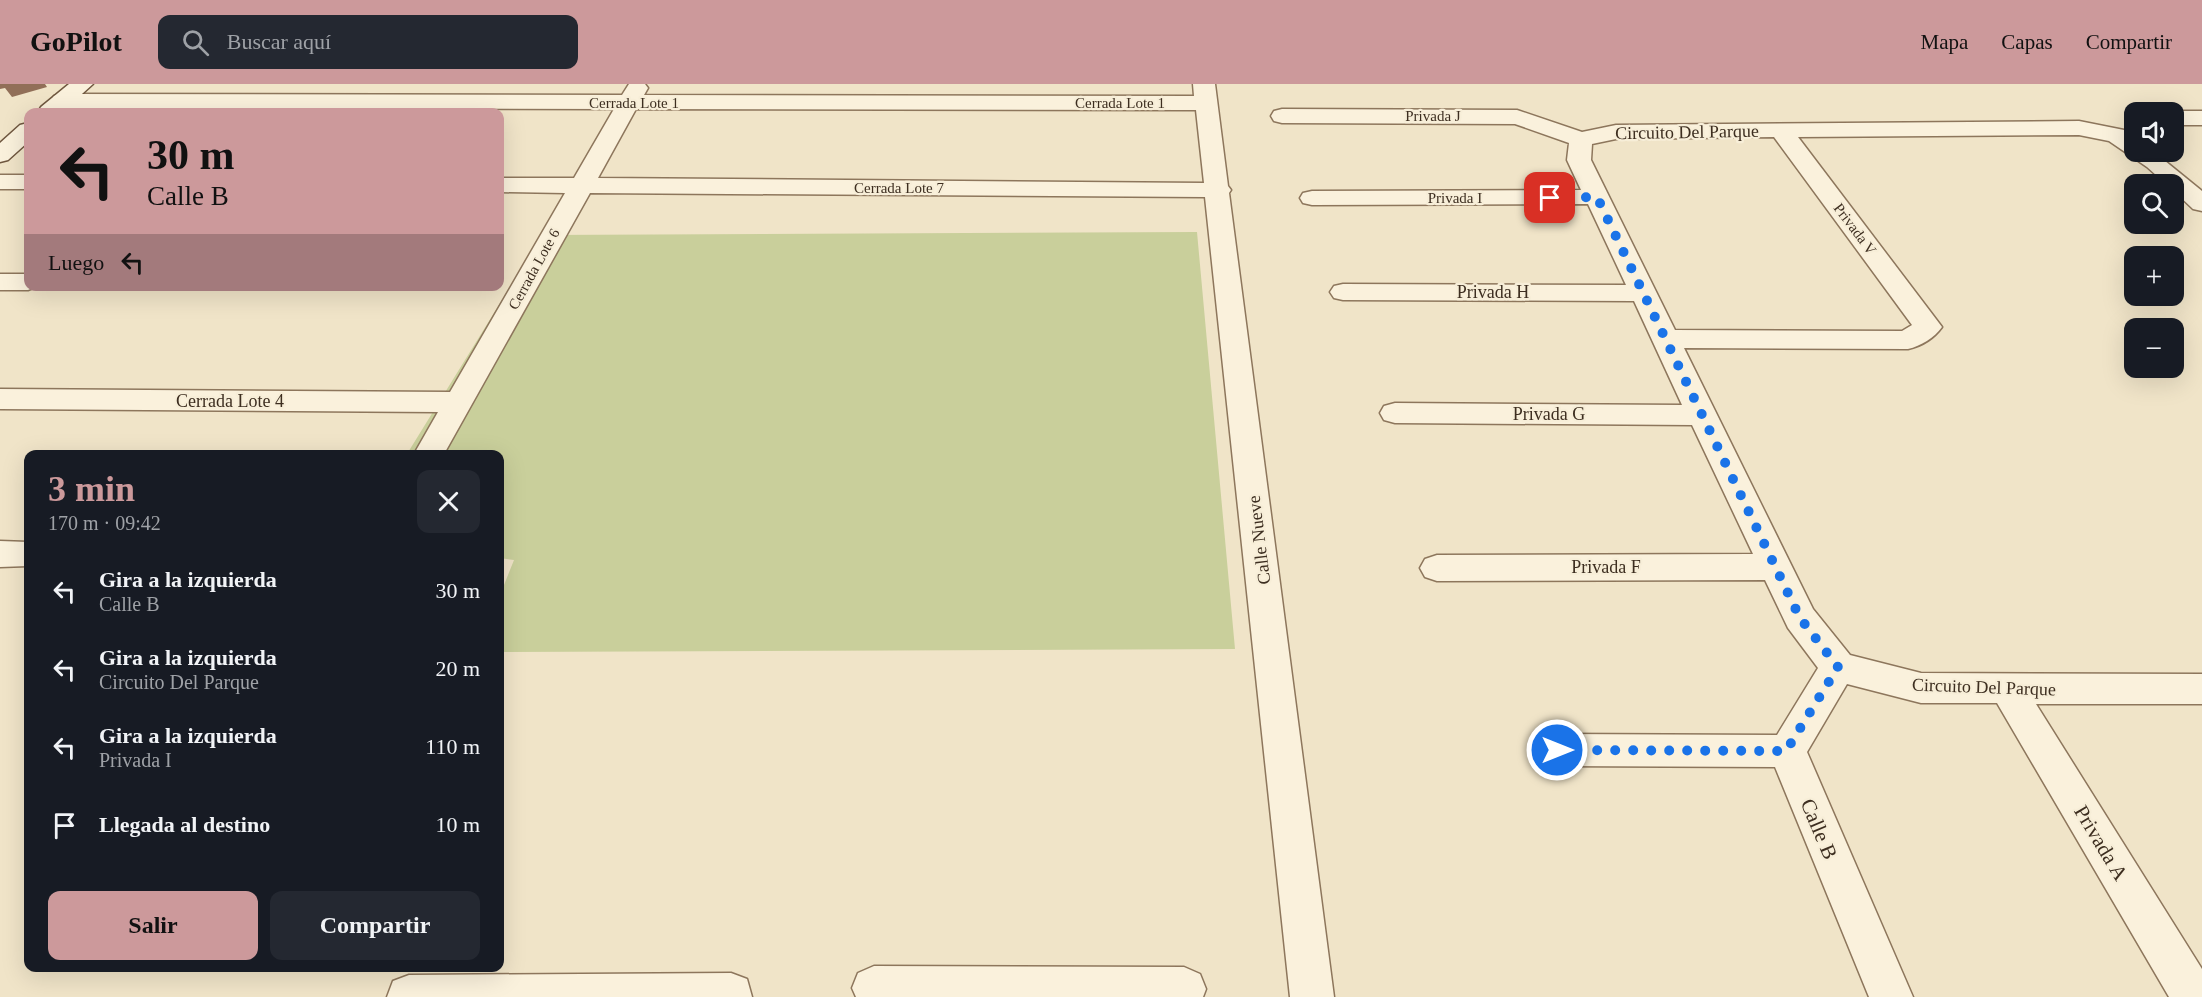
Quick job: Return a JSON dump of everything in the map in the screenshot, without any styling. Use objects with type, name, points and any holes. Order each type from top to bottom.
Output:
[{"type":"street","points":[[56,107],[82,84]]},
{"type":"street","name":"Cerrada Lote 1","points":[[56,107],[634,94],[1205,94]]},
{"type":"street","name":"Cerrada Lote 6","points":[[431,450],[459,402],[512,284],[580,186],[634,94]]},
{"type":"street","name":"Calle Nueve","points":[[1205,94],[1219,190],[1312,997]]},
{"type":"street","name":"Privada J","points":[[1282,116],[1517,117],[1581,139]]},
{"type":"street","points":[[2184,118],[2202,118]]},
{"type":"street","name":"Circuito Del Parque","points":[[1581,139],[1616,132],[2079,128],[2124,137]]},
{"type":"street","name":"Privada V","points":[[1665,339],[1908,340],[1928,327],[1781,131]]},
{"type":"street","points":[[0,155],[24,134]]},
{"type":"street","points":[[1557,750],[1786,751],[1838,667],[1800,618],[1775,567],[1579,160],[1581,139]]},
{"type":"street","points":[[2152,162],[2199,199]]},
{"type":"street","points":[[0,182],[24,182]]},
{"type":"street","name":"Cerrada Lote 7","points":[[504,185],[1219,190]]},
{"type":"street","name":"Privada I","points":[[1312,198],[1597,197]]},
{"type":"street","points":[[0,282],[24,282]]},
{"type":"street","name":"Privada H","points":[[1343,292],[1643,292]]},
{"type":"street","name":"Cerrada Lote 4","points":[[0,399],[459,402]]},
{"type":"street","name":"Privada G","points":[[1395,414],[1702,415]]},
{"type":"street","points":[[0,554],[24,554]]},
{"type":"street","name":"Privada F","points":[[1437,568],[1775,567]]},
{"type":"street","name":"Circuito Del Parque","points":[[1838,667],[1921,688],[2202,689]]},
{"type":"street","name":"Privada A","points":[[2008,690],[2194,997]]},
{"type":"street","name":"Calle B","points":[[1786,751],[1891,997]]},
{"type":"street","points":[[874,988],[988,992],[1184,989]]},
{"type":"street","points":[[409,997],[731,994]]},
{"type":"green space","points":[[1197,232],[1235,649],[504,652],[504,585],[514,560],[504,559],[504,450],[409,450],[542,235]]},
{"type":"route","points":[[1550,198],[1597,197],[1800,618],[1838,667],[1786,751],[1557,750]]}]
